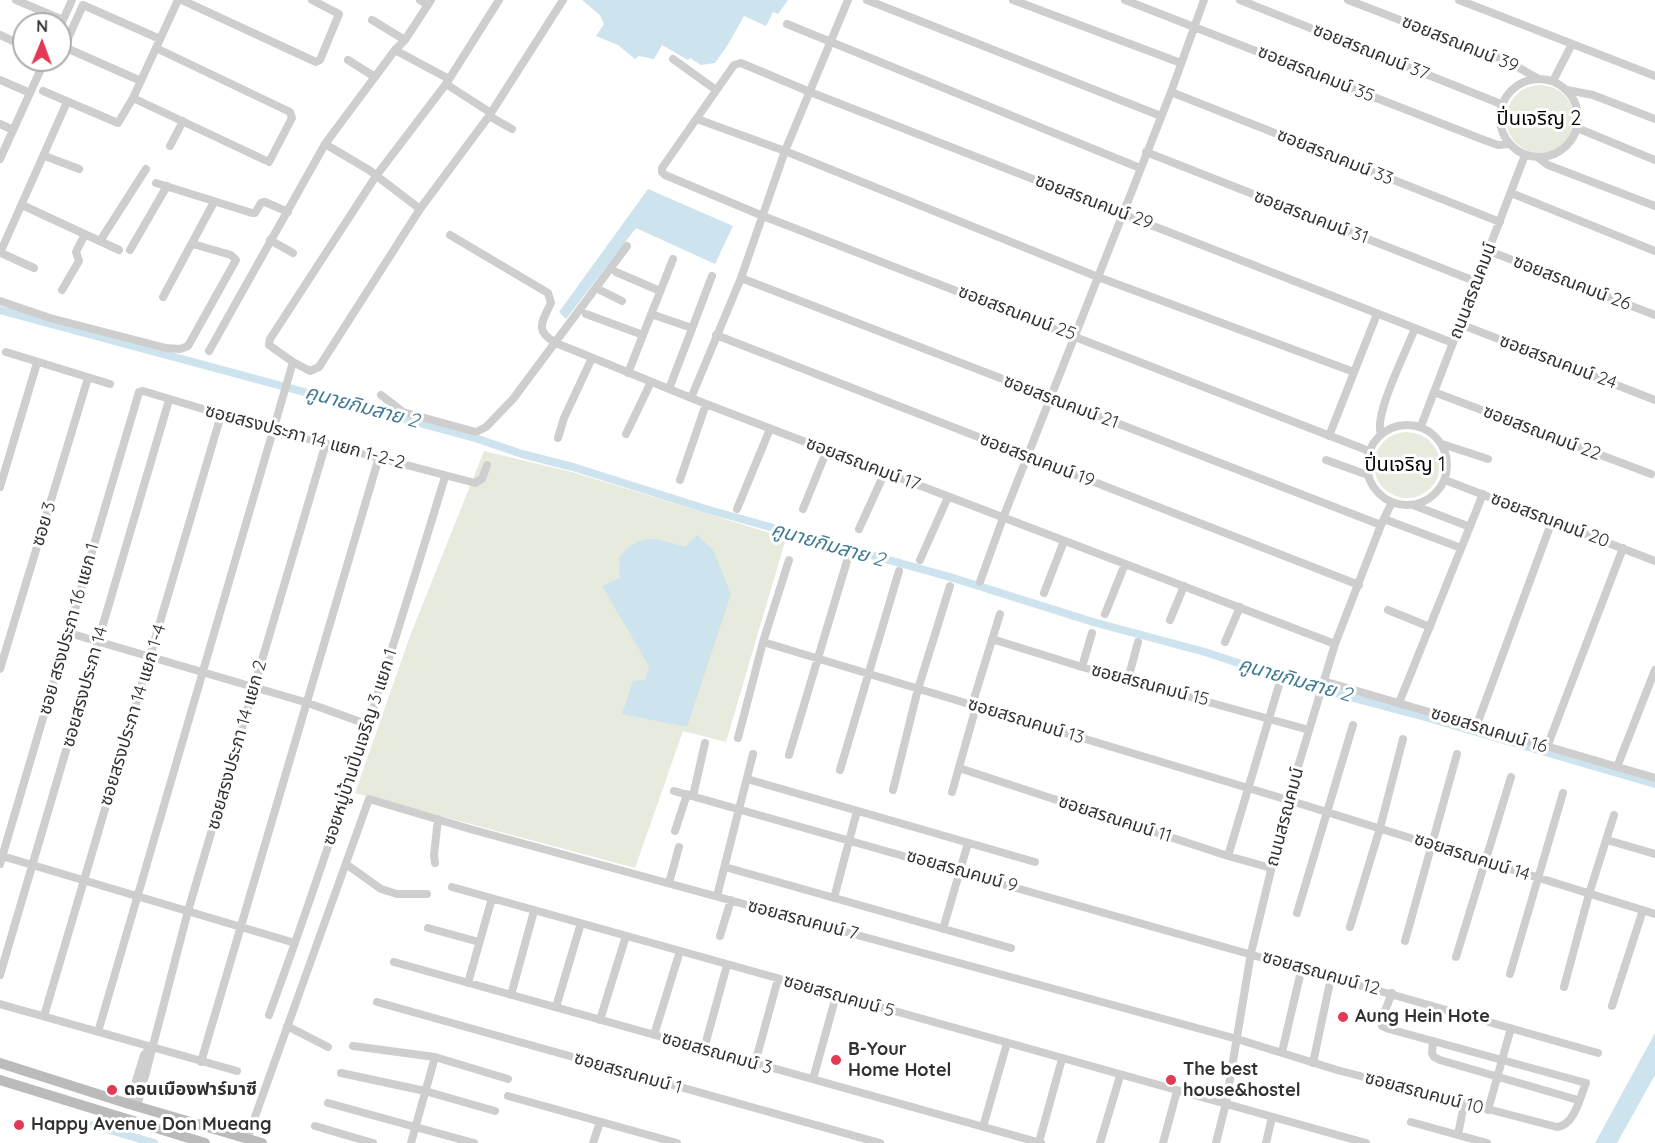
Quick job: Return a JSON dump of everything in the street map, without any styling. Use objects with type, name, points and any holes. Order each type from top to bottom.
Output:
[{"type":"main road","points":[[0,1063],[133,1106],[262,1143]]},
{"type":"main road","points":[[0,1080],[205,1143]]},
{"type":"street","points":[[16,0],[39,12]]},
{"type":"street","points":[[43,91],[118,123],[133,98],[180,0],[316,62],[320,60],[339,14],[312,0]]},
{"type":"street","points":[[209,351],[325,144],[395,50],[405,40],[429,2],[420,0]]},
{"type":"street","points":[[499,0],[448,82],[376,176],[270,339],[269,345],[293,362],[310,371],[319,367],[420,209],[490,115],[563,0]]},
{"type":"street","points":[[691,398],[741,278],[785,151],[848,0]]},
{"type":"street","points":[[867,0],[1161,116]]},
{"type":"street","points":[[1013,0],[1181,63]]},
{"type":"street","name":"ซอยสรณคมน์ 35","points":[[1125,0],[1484,140],[1498,145],[1508,144]]},
{"type":"street","points":[[981,582],[1003,518],[1171,92],[1204,0]]},
{"type":"street","name":"ซอยสรณคมน์ 37","points":[[1240,0],[1501,104]]},
{"type":"street","name":"ซอยสรณคมน์ 39","points":[[1348,0],[1507,62],[1538,78]]},
{"type":"street","points":[[1459,0],[1655,76]]},
{"type":"street","points":[[141,81],[64,47],[83,5],[160,39]]},
{"type":"street","points":[[372,20],[405,40]]},
{"type":"street","points":[[787,24],[1140,168]]},
{"type":"street","points":[[1553,81],[1572,44]]},
{"type":"street","points":[[133,98],[269,162],[292,114],[156,48]]},
{"type":"street","points":[[395,50],[448,82],[512,129]]},
{"type":"street","points":[[673,59],[716,90],[697,119],[785,151],[1098,277],[1354,372]]},
{"type":"street","points":[[348,60],[375,77]]},
{"type":"street","name":"ซอยสรณคมน์ 29","points":[[716,90],[734,65],[741,63],[1453,343]]},
{"type":"street","points":[[0,159],[40,72]]},
{"type":"street","points":[[1655,119],[1593,95],[1567,90],[1553,81],[1538,78],[1526,80],[1507,94],[1501,104],[1499,125],[1508,144],[1526,155],[1655,206]]},
{"type":"street","points":[[0,80],[30,93]]},
{"type":"street","points":[[1537,158],[1550,156],[1562,150],[1572,140],[1577,128],[1577,108],[1567,90]]},
{"type":"street","name":"ซอยสรณคมน์ 33","points":[[1171,92],[1500,222]]},
{"type":"street","points":[[34,268],[0,253],[67,102]]},
{"type":"street","name":"ซอยสรณคมน์ 25","points":[[697,119],[662,168],[664,175],[763,216],[1369,451]]},
{"type":"street","points":[[170,146],[183,121]]},
{"type":"street","points":[[0,124],[13,130]]},
{"type":"street","points":[[1577,128],[1655,160]]},
{"type":"street","points":[[325,144],[376,176],[420,209]]},
{"type":"street","name":"ซอยสรณคมน์ 31","points":[[1146,152],[1476,282]]},
{"type":"street","name":"ถนนสรณคมน์","points":[[1421,426],[1526,155]]},
{"type":"street","points":[[45,156],[79,169]]},
{"type":"street","points":[[100,241],[146,169]]},
{"type":"street","points":[[156,183],[254,213],[261,203],[265,202],[288,212]]},
{"type":"street","points":[[130,250],[167,186]]},
{"type":"street","points":[[1511,193],[1655,251]]},
{"type":"street","points":[[163,297],[214,202]]},
{"type":"street","points":[[22,205],[119,250]]},
{"type":"street","points":[[62,290],[79,261],[76,252],[85,234]]},
{"type":"street","points":[[450,235],[548,293],[551,303],[543,319],[541,330],[544,337],[556,343]]},
{"type":"street","points":[[270,240],[293,254]]},
{"type":"street","points":[[0,301],[50,318],[166,348],[182,348],[188,346],[236,260],[231,255],[193,244]]},
{"type":"street","points":[[381,395],[403,412],[476,432],[486,427],[513,399],[627,246]]},
{"type":"street","name":"ซอยสรณคมน์ 26","points":[[1489,251],[1655,315]]},
{"type":"street","points":[[628,373],[673,259]]},
{"type":"street","points":[[616,272],[660,291]]},
{"type":"street","points":[[669,389],[712,276]]},
{"type":"street","name":"ซอยสรณคมน์ 21","points":[[741,278],[1051,398],[1382,522],[1461,549]]},
{"type":"street","points":[[596,288],[622,301]]},
{"type":"street","points":[[586,314],[643,335]]},
{"type":"street","points":[[651,314],[692,328]]},
{"type":"street","points":[[1329,436],[1377,314]]},
{"type":"street","name":"ซอยสรณคมน์ 24","points":[[1460,324],[1655,400]]},
{"type":"street","points":[[1381,434],[1378,428],[1382,409],[1415,328]]},
{"type":"street","name":"ซอยสรณคมน์ 19","points":[[716,336],[1359,585]]},
{"type":"street","name":"ซอยสรณคมน์ 17","points":[[556,343],[770,429],[1335,644]]},
{"type":"street","points":[[6,352],[110,384]]},
{"type":"street","points":[[558,438],[564,418],[592,358]]},
{"type":"street","points":[[98,1032],[293,362]]},
{"type":"street","points":[[0,487],[38,363]]},
{"type":"street","name":"ซอย 3","points":[[0,669],[88,378]]},
{"type":"street","points":[[626,434],[651,382]]},
{"type":"street","name":"ซอยสรงประภา 14 แยก 1-2-2","points":[[137,394],[143,391],[273,430],[475,483],[482,479],[488,465]]},
{"type":"street","name":"ซอยสรณคมน์ 22","points":[[1434,392],[1651,474]]},
{"type":"street","name":"ซอย สรงประภา 16 แยก 1","points":[[1,860],[137,394]]},
{"type":"street","name":"ซอยสรงประภา 14","points":[[0,975],[169,400]]},
{"type":"street","points":[[680,480],[706,404]]},
{"type":"street","name":"ซอยสรงประภา 14 แยก 1-4","points":[[44,1016],[221,415]]},
{"type":"street","points":[[1413,505],[1427,500],[1438,492],[1445,480],[1448,468],[1447,455],[1433,433],[1421,426],[1400,425],[1381,434],[1369,451],[1368,475],[1373,487],[1392,502],[1413,505],[1470,527]]},
{"type":"street","points":[[737,509],[770,429]]},
{"type":"street","name":"ซอยสรงประภา 14 แยก 2","points":[[133,1106],[144,1055],[151,1047],[188,911],[326,443]]},
{"type":"street","points":[[1442,444],[1488,459]]},
{"type":"street","points":[[803,509],[827,450]]},
{"type":"street","points":[[201,1062],[379,457]]},
{"type":"street","points":[[1326,460],[1368,475]]},
{"type":"street","points":[[859,529],[885,472]]},
{"type":"street","name":"ซอยหมู่บ้านปิ่นเจริญ 3 แยก 1","points":[[268,1015],[295,943],[369,725],[446,477]]},
{"type":"street","name":"ซอยสรณคมน์ 20","points":[[1445,480],[1655,561]]},
{"type":"street","points":[[1400,703],[1483,494]]},
{"type":"street","points":[[920,560],[948,497]]},
{"type":"street","name":"ถนนสรณคมน์","points":[[1216,1143],[1226,1104],[1251,953],[1288,800],[1335,644],[1382,522],[1392,502]]},
{"type":"street","points":[[1476,727],[1552,521]]},
{"type":"street","points":[[1044,593],[1064,541]]},
{"type":"street","points":[[1547,747],[1623,548]]},
{"type":"street","points":[[738,738],[763,642],[789,560]]},
{"type":"street","points":[[789,755],[847,561]]},
{"type":"street","points":[[1105,614],[1125,564]]},
{"type":"street","points":[[840,770],[899,571]]},
{"type":"street","points":[[893,790],[918,689],[950,586]]},
{"type":"street","points":[[1170,620],[1184,586]]},
{"type":"street","points":[[1225,642],[1240,608]]},
{"type":"street","points":[[1388,610],[1430,627]]},
{"type":"street","points":[[952,792],[1000,614]]},
{"type":"street","points":[[69,633],[308,703],[369,725]]},
{"type":"street","points":[[1082,667],[1092,633]]},
{"type":"street","name":"ซอยสรณคมน์ 15","points":[[992,639],[1082,667],[1309,730]]},
{"type":"street","name":"ซอยสรณคมน์ 13","points":[[763,642],[1288,800]]},
{"type":"street","points":[[1128,679],[1138,642]]},
{"type":"street","points":[[1617,767],[1655,670]]},
{"type":"street","points":[[1228,856],[1279,684]]},
{"type":"street","name":"ซอยสรณคมน์ 16","points":[[1321,686],[1400,703],[1655,778]]},
{"type":"street","points":[[1297,913],[1353,725]]},
{"type":"street","points":[[1350,927],[1380,828],[1403,739]]},
{"type":"street","points":[[675,831],[690,795],[705,743]]},
{"type":"street","points":[[717,897],[753,754]]},
{"type":"street","points":[[1405,941],[1457,754]]},
{"type":"street","name":"ซอยสรณคมน์ 11","points":[[959,768],[1271,868]]},
{"type":"street","points":[[1456,957],[1511,777]]},
{"type":"street","points":[[747,779],[1035,862]]},
{"type":"street","name":"ซอยสรณคมน์ 9","points":[[674,790],[1251,953]]},
{"type":"street","points":[[1510,974],[1563,793]]},
{"type":"street","name":"ซอยสรณคมน์ 7","points":[[346,864],[369,799],[1237,1039]]},
{"type":"street","name":"ซอยสรณคมน์ 14","points":[[1288,800],[1655,914]]},
{"type":"street","points":[[834,897],[857,811]]},
{"type":"street","points":[[1564,987],[1589,894],[1614,815]]},
{"type":"street","points":[[435,863],[438,819]]},
{"type":"street","points":[[1607,840],[1655,854]]},
{"type":"street","points":[[943,929],[968,843]]},
{"type":"street","points":[[669,883],[679,847]]},
{"type":"street","points":[[1,860],[84,880],[295,943]]},
{"type":"street","points":[[247,1139],[346,864],[381,889],[397,894],[427,894]]},
{"type":"street","points":[[725,867],[1011,948]]},
{"type":"street","name":"ซอยสรณคมน์ 5","points":[[452,887],[1120,1076],[1366,1143]]},
{"type":"street","points":[[468,983],[492,898]]},
{"type":"street","points":[[720,936],[730,900]]},
{"type":"street","points":[[511,995],[534,910]]},
{"type":"street","points":[[1612,1006],[1643,910]]},
{"type":"street","points":[[556,1007],[580,923]]},
{"type":"street","points":[[428,928],[479,942]]},
{"type":"street","points":[[600,1020],[626,936]]},
{"type":"street","points":[[654,1035],[680,951]]},
{"type":"street","name":"ซอยสรณคมน์ 12","points":[[1251,953],[1598,1053]]},
{"type":"street","name":"ซอยสรณคมน์ 3","points":[[394,962],[1040,1143]]},
{"type":"street","points":[[704,1049],[727,965]]},
{"type":"street","points":[[1282,1052],[1302,967]]},
{"type":"street","points":[[755,1063],[778,979]]},
{"type":"street","points":[[1313,1063],[1329,987]]},
{"type":"street","points":[[1392,993],[1383,1013],[1382,1026],[1502,1061]]},
{"type":"street","points":[[813,1079],[836,996]]},
{"type":"street","name":"ซอยสรณคมน์ 1","points":[[377,1002],[880,1143]]},
{"type":"street","points":[[0,1004],[237,1071]]},
{"type":"street","points":[[287,1026],[328,1047]]},
{"type":"street","points":[[1488,1110],[1511,1028]]},
{"type":"street","name":"ซอยสรณคมน์ 10","points":[[1237,1039],[1313,1063],[1488,1110],[1557,1126],[1564,1126],[1570,1122],[1586,1083],[1502,1061]]},
{"type":"street","points":[[1432,1041],[1434,1057],[1578,1100]]},
{"type":"street","points":[[983,1127],[1007,1043]]},
{"type":"street","points":[[353,1046],[435,1058],[508,1079]]},
{"type":"street","points":[[411,1143],[435,1058]]},
{"type":"street","points":[[1040,1143],[1062,1059]]},
{"type":"street","points":[[341,1073],[425,1090],[495,1111]]},
{"type":"street","points":[[1100,1143],[1120,1076]]},
{"type":"street","points":[[1163,1143],[1177,1091]]},
{"type":"street","points":[[508,1096],[677,1143]]},
{"type":"street","points":[[328,1103],[474,1143]]},
{"type":"street","points":[[1458,1135],[1464,1104]]},
{"type":"street","points":[[1266,1143],[1272,1117]]},
{"type":"street","points":[[594,1143],[600,1122]]},
{"type":"street","points":[[1411,1122],[1486,1143]]},
{"type":"street","points":[[315,1126],[373,1143]]},
{"type":"shaded area","points":[[1540,85],[1553,88],[1564,95],[1571,106],[1574,119],[1571,132],[1564,143],[1553,150],[1540,153],[1527,150],[1516,143],[1509,132],[1506,119],[1509,106],[1516,95],[1527,88]]},
{"type":"shaded area","points":[[1407,432],[1420,435],[1430,442],[1437,452],[1440,465],[1437,478],[1430,488],[1420,495],[1407,498],[1394,495],[1384,488],[1377,478],[1374,465],[1377,452],[1384,442],[1394,435]]},
{"type":"shaded area","points":[[484,451],[572,472],[786,538],[726,742],[683,731],[635,868],[355,793],[410,636]]},
{"type":"water","points":[[582,0],[788,0],[778,14],[773,12],[766,26],[744,16],[715,63],[701,65],[662,45],[654,59],[639,56],[635,59],[618,45],[596,36],[604,24],[600,15]]},
{"type":"water","points":[[648,189],[733,226],[715,264],[636,228],[566,319],[559,312]]},
{"type":"water","points":[[697,535],[713,550],[731,594],[687,727],[622,714],[633,681],[645,680],[649,666],[602,586],[620,578],[619,558],[627,549],[641,540],[657,539],[685,547]]},
{"type":"water","points":[[1655,1033],[1655,1075],[1617,1143],[1595,1143]]},
{"type":"waterway","name":"คูนายกิมสาย 2","points":[[0,310],[475,438],[709,510],[950,577],[1093,622],[1205,652],[1308,686],[1425,717],[1655,784]]},
{"type":"waterway","points":[[93,1125],[154,1143]]},
{"type":"place","name":"Aung Hein Hote","points":[[1343,1017]]},
{"type":"place","name":"B-Your Home Hotel","points":[[836,1060]]},
{"type":"place","name":"The best house&hostel","points":[[1171,1080]]},
{"type":"place","name":"ดอนเมืองฟาร์มาซี","points":[[112,1090]]},
{"type":"place","name":"Happy Avenue Don Mueang","points":[[19,1125]]},
{"type":"district","name":"ปิ่นเจริญ 2","points":[[1539,119]]},
{"type":"district","name":"ปิ่นเจริญ 1","points":[[1405,465]]}]
